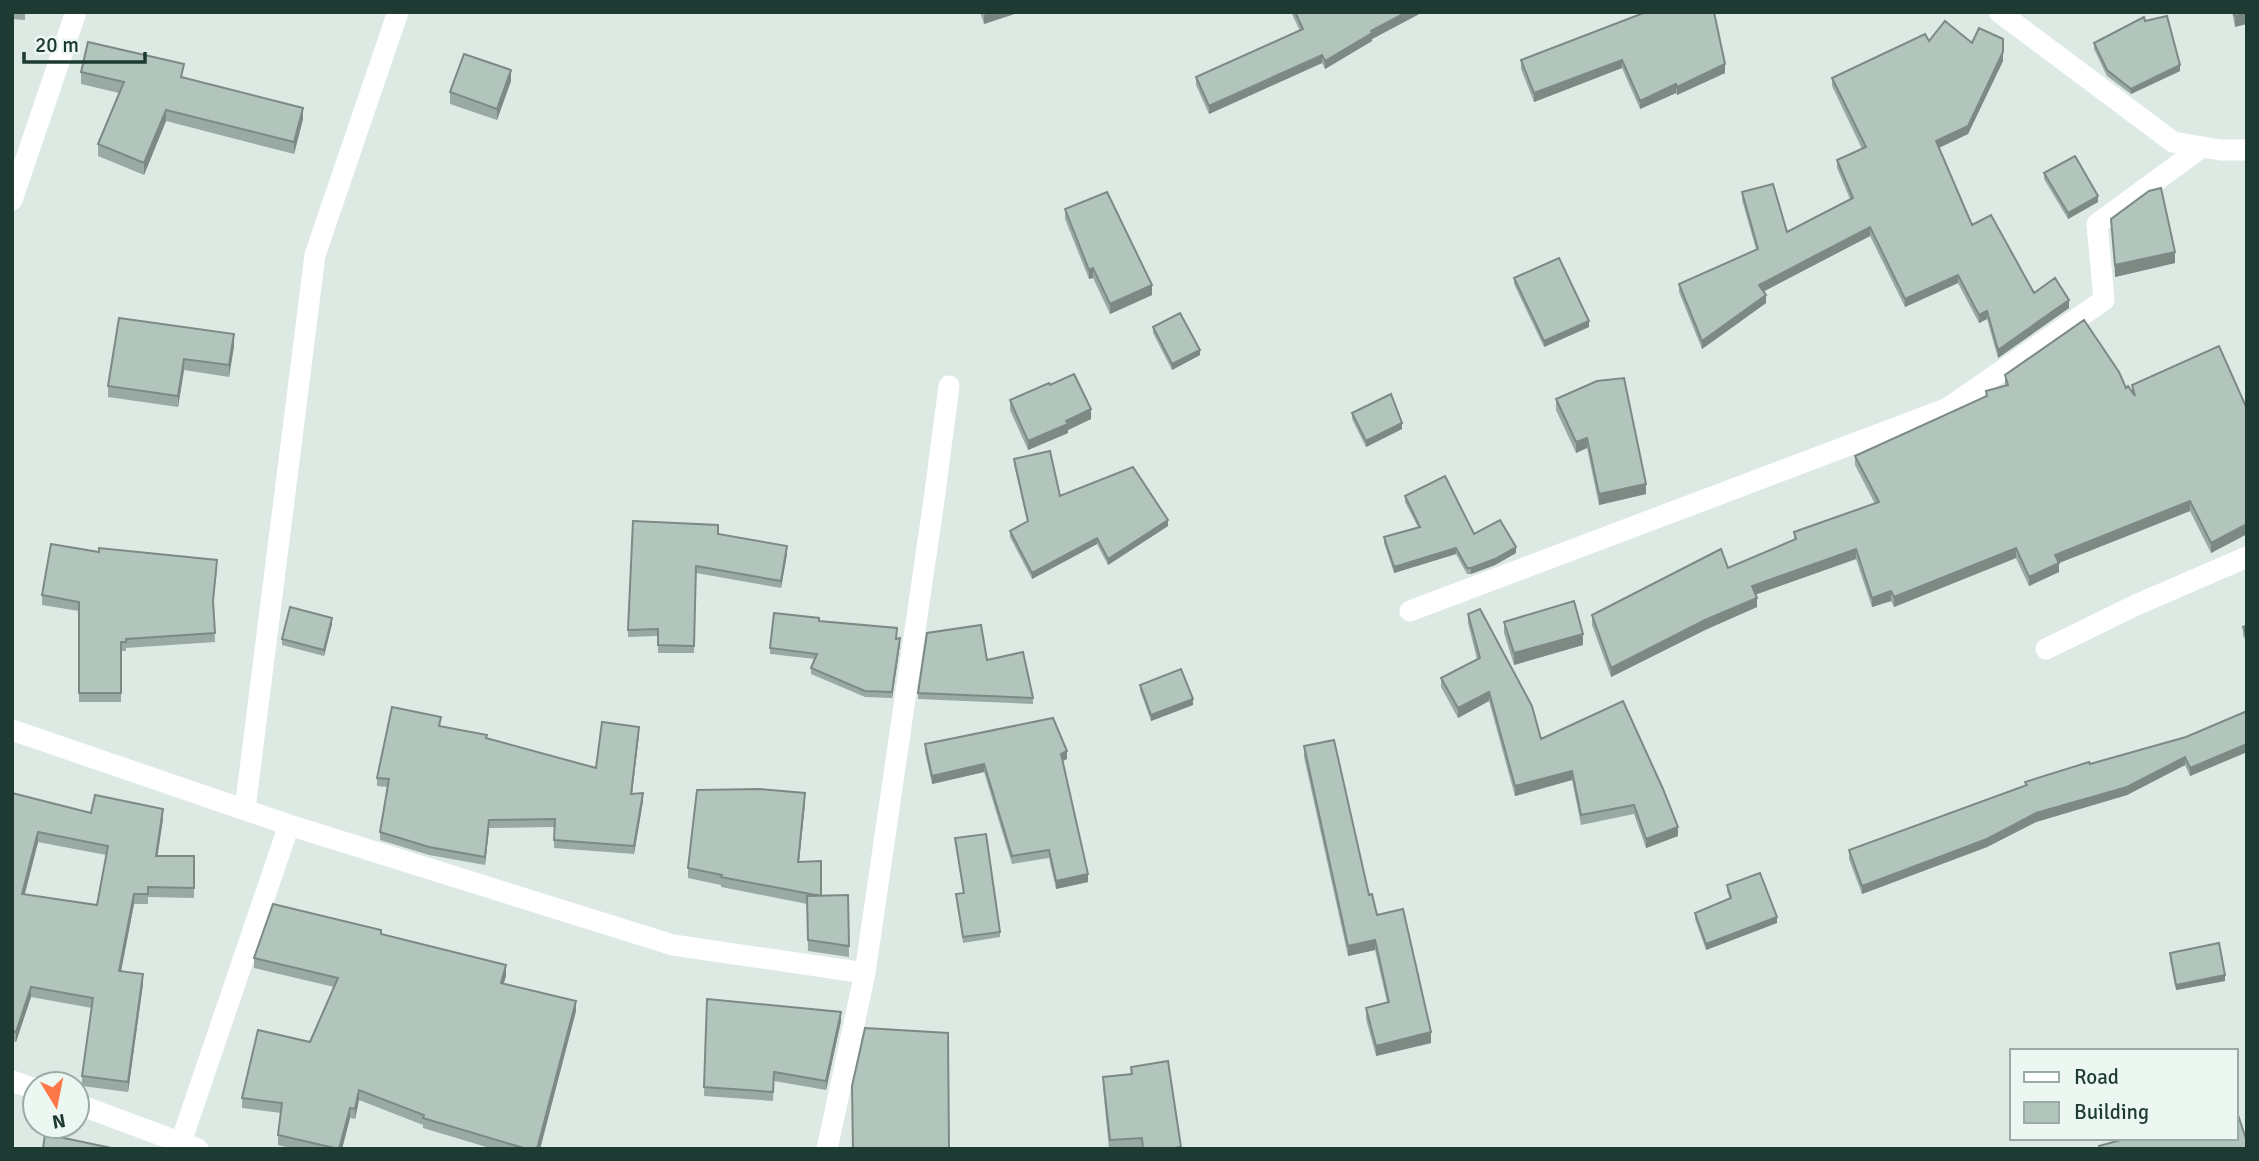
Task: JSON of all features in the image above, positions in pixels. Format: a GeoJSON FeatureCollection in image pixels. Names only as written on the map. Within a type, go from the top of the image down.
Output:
{"type":"FeatureCollection","features":[{"type":"Feature","properties":{"kind":"street"},"geometry":{"type":"LineString","coordinates":[[12,200],[76,12]]}},
{"type":"Feature","properties":{"kind":"street"},"geometry":{"type":"LineString","coordinates":[[245,810],[315,255],[398,12]]}},
{"type":"Feature","properties":{"kind":"street"},"geometry":{"type":"LineString","coordinates":[[1999,12],[2173,142],[2220,150],[2247,150]]}},
{"type":"Feature","properties":{"kind":"street"},"geometry":{"type":"LineString","coordinates":[[1410,611],[1948,408],[2104,300],[2097,225],[2202,147]]}},
{"type":"Feature","properties":{"kind":"street"},"geometry":{"type":"LineString","coordinates":[[827,1149],[865,973],[948,386]]}},
{"type":"Feature","properties":{"kind":"street"},"geometry":{"type":"LineString","coordinates":[[2046,649],[2136,605],[2247,557]]}},
{"type":"Feature","properties":{"kind":"street"},"geometry":{"type":"LineString","coordinates":[[12,730],[289,825],[673,945],[865,973]]}},
{"type":"Feature","properties":{"kind":"street"},"geometry":{"type":"LineString","coordinates":[[91,1109],[190,1146],[289,825]]}},
{"type":"Feature","properties":{"kind":"building"},"geometry":{"type":"Polygon","coordinates":[[[1295,12],[1407,12],[1371,31],[1372,33],[1325,61],[1322,55],[1209,106],[1196,77],[1303,29],[1295,12]]]}},
{"type":"Feature","properties":{"kind":"building"},"geometry":{"type":"Polygon","coordinates":[[[1646,12],[1714,12],[1725,64],[1640,101],[1622,60],[1534,93],[1521,60],[1646,12]]]}},
{"type":"Feature","properties":{"kind":"building"},"geometry":{"type":"Polygon","coordinates":[[[2234,12],[2247,12],[2247,13],[2235,16],[2234,12]]]}},
{"type":"Feature","properties":{"kind":"building"},"geometry":{"type":"Polygon","coordinates":[[[2167,16],[2180,65],[2131,89],[2107,70],[2094,43],[2144,17],[2145,21],[2167,16]]]}},
{"type":"Feature","properties":{"kind":"building"},"geometry":{"type":"Polygon","coordinates":[[[1945,21],[1972,43],[1979,28],[2003,39],[2003,52],[1968,126],[1936,141],[1972,225],[1991,215],[2034,293],[2055,278],[2069,300],[1998,350],[1987,311],[1979,315],[1958,275],[1905,299],[1870,227],[1759,285],[1766,295],[1702,341],[1679,284],[1758,249],[1742,192],[1773,184],[1787,232],[1853,198],[1837,160],[1866,147],[1832,78],[1925,34],[1929,41],[1945,21]]]}},
{"type":"Feature","properties":{"kind":"building"},"geometry":{"type":"Polygon","coordinates":[[[88,42],[184,64],[181,77],[303,108],[294,142],[166,110],[144,163],[98,144],[124,82],[81,72],[88,42]]]}},
{"type":"Feature","properties":{"kind":"building"},"geometry":{"type":"Polygon","coordinates":[[[464,54],[511,70],[497,109],[450,92],[464,54]]]}},
{"type":"Feature","properties":{"kind":"building"},"geometry":{"type":"Polygon","coordinates":[[[2075,156],[2098,196],[2068,213],[2044,173],[2075,156]]]}},
{"type":"Feature","properties":{"kind":"building"},"geometry":{"type":"Polygon","coordinates":[[[2161,188],[2175,252],[2115,265],[2111,219],[2149,191],[2161,188]]]}},
{"type":"Feature","properties":{"kind":"building"},"geometry":{"type":"Polygon","coordinates":[[[1107,192],[1152,285],[1110,304],[1093,268],[1089,270],[1065,209],[1107,192]]]}},
{"type":"Feature","properties":{"kind":"building"},"geometry":{"type":"Polygon","coordinates":[[[1559,258],[1589,321],[1544,341],[1514,278],[1559,258]]]}},
{"type":"Feature","properties":{"kind":"building"},"geometry":{"type":"Polygon","coordinates":[[[1180,313],[1200,350],[1172,364],[1153,327],[1180,313]]]}},
{"type":"Feature","properties":{"kind":"building"},"geometry":{"type":"Polygon","coordinates":[[[119,318],[234,334],[229,365],[184,359],[178,396],[108,386],[119,318]]]}},
{"type":"Feature","properties":{"kind":"building"},"geometry":{"type":"Polygon","coordinates":[[[2084,320],[2119,372],[2126,388],[2128,386],[2135,396],[2132,385],[2219,346],[2247,409],[2247,524],[2211,543],[2190,501],[2055,555],[2059,563],[2029,577],[2016,548],[1894,597],[1891,591],[1872,598],[1856,549],[1752,586],[1757,598],[1705,620],[1611,668],[1592,615],[1721,549],[1728,568],[1796,539],[1794,532],[1879,502],[1855,456],[1987,396],[1986,391],[2008,385],[2005,375],[2084,320]]]}},
{"type":"Feature","properties":{"kind":"building"},"geometry":{"type":"Polygon","coordinates":[[[1074,374],[1091,409],[1066,421],[1068,424],[1028,441],[1010,400],[1074,374]]]}},
{"type":"Feature","properties":{"kind":"building"},"geometry":{"type":"Polygon","coordinates":[[[1624,378],[1646,484],[1599,494],[1587,438],[1576,442],[1556,399],[1597,381],[1624,378]]]}},
{"type":"Feature","properties":{"kind":"building"},"geometry":{"type":"Polygon","coordinates":[[[1391,394],[1402,423],[1366,441],[1352,413],[1391,394]]]}},
{"type":"Feature","properties":{"kind":"building"},"geometry":{"type":"Polygon","coordinates":[[[1050,451],[1060,496],[1133,467],[1168,520],[1108,559],[1097,538],[1032,573],[1010,531],[1028,521],[1014,459],[1050,451]]]}},
{"type":"Feature","properties":{"kind":"building"},"geometry":{"type":"Polygon","coordinates":[[[1445,476],[1474,534],[1500,520],[1516,547],[1471,568],[1467,568],[1456,548],[1394,567],[1384,537],[1420,527],[1405,496],[1445,476]]]}},
{"type":"Feature","properties":{"kind":"building"},"geometry":{"type":"Polygon","coordinates":[[[633,521],[718,525],[718,534],[787,546],[781,581],[696,566],[694,646],[658,645],[658,629],[628,630],[633,521]]]}},
{"type":"Feature","properties":{"kind":"building"},"geometry":{"type":"Polygon","coordinates":[[[51,544],[99,552],[99,548],[217,560],[213,601],[215,633],[126,639],[126,642],[121,642],[121,693],[79,693],[79,602],[42,595],[51,544]]]}},
{"type":"Feature","properties":{"kind":"building"},"geometry":{"type":"Polygon","coordinates":[[[1574,601],[1583,634],[1514,653],[1504,622],[1574,601]]]}},
{"type":"Feature","properties":{"kind":"building"},"geometry":{"type":"Polygon","coordinates":[[[290,607],[332,618],[324,650],[282,639],[290,607]]]}},
{"type":"Feature","properties":{"kind":"building"},"geometry":{"type":"Polygon","coordinates":[[[1480,609],[1532,706],[1541,739],[1623,701],[1678,827],[1646,839],[1634,805],[1581,815],[1572,771],[1515,786],[1489,692],[1458,708],[1441,678],[1480,658],[1468,614],[1480,609]]]}},
{"type":"Feature","properties":{"kind":"building"},"geometry":{"type":"Polygon","coordinates":[[[774,613],[819,618],[819,621],[897,628],[896,639],[900,638],[892,692],[865,691],[811,668],[817,654],[770,648],[774,613]]]}},
{"type":"Feature","properties":{"kind":"building"},"geometry":{"type":"Polygon","coordinates":[[[981,625],[987,660],[1023,652],[1033,698],[918,693],[927,633],[981,625]]]}},
{"type":"Feature","properties":{"kind":"building"},"geometry":{"type":"Polygon","coordinates":[[[1181,669],[1193,699],[1151,715],[1140,685],[1181,669]]]}},
{"type":"Feature","properties":{"kind":"building"},"geometry":{"type":"Polygon","coordinates":[[[392,707],[441,717],[439,726],[487,735],[486,738],[596,768],[602,722],[639,727],[631,794],[643,793],[634,846],[554,840],[555,819],[489,820],[485,857],[429,847],[380,832],[389,779],[377,778],[392,707]]]}},
{"type":"Feature","properties":{"kind":"building"},"geometry":{"type":"Polygon","coordinates":[[[2247,711],[2247,744],[2190,768],[2185,757],[2127,787],[2036,813],[1987,839],[1862,886],[1849,850],[2027,785],[2025,782],[2186,737],[2247,711]]]}},
{"type":"Feature","properties":{"kind":"building"},"geometry":{"type":"Polygon","coordinates":[[[1053,718],[1067,751],[1061,754],[1088,874],[1056,881],[1049,850],[1012,856],[984,764],[932,776],[925,744],[1053,718]]]}},
{"type":"Feature","properties":{"kind":"building"},"geometry":{"type":"Polygon","coordinates":[[[1334,740],[1369,895],[1372,894],[1377,915],[1403,909],[1431,1032],[1376,1046],[1366,1008],[1389,1002],[1375,940],[1348,946],[1304,746],[1334,740]]]}},
{"type":"Feature","properties":{"kind":"building"},"geometry":{"type":"Polygon","coordinates":[[[760,789],[805,793],[798,862],[821,861],[821,896],[688,868],[697,790],[760,789]]]}},
{"type":"Feature","properties":{"kind":"building"},"geometry":{"type":"Polygon","coordinates":[[[12,793],[91,813],[95,795],[163,809],[156,856],[194,856],[194,888],[148,887],[148,894],[134,894],[119,971],[143,974],[128,1082],[91,1077],[91,1070],[83,1070],[93,998],[31,987],[16,1032],[12,1031],[12,793]],[[38,832],[22,894],[97,905],[108,846],[38,832]]]}},
{"type":"Feature","properties":{"kind":"building"},"geometry":{"type":"Polygon","coordinates":[[[986,834],[1000,932],[963,937],[956,894],[964,893],[955,838],[986,834]]]}},
{"type":"Feature","properties":{"kind":"building"},"geometry":{"type":"Polygon","coordinates":[[[1760,873],[1777,917],[1706,944],[1695,913],[1731,898],[1727,885],[1760,873]]]}},
{"type":"Feature","properties":{"kind":"building"},"geometry":{"type":"Polygon","coordinates":[[[848,895],[849,946],[808,940],[807,896],[848,895]]]}},
{"type":"Feature","properties":{"kind":"building"},"geometry":{"type":"Polygon","coordinates":[[[273,904],[381,930],[381,934],[506,965],[501,983],[576,1001],[537,1149],[527,1149],[423,1118],[424,1115],[359,1090],[355,1109],[350,1108],[339,1149],[278,1135],[282,1103],[242,1098],[258,1030],[310,1042],[338,978],[254,958],[273,904]]]}},
{"type":"Feature","properties":{"kind":"building"},"geometry":{"type":"Polygon","coordinates":[[[2219,943],[2225,975],[2176,985],[2170,953],[2219,943]]]}},
{"type":"Feature","properties":{"kind":"building"},"geometry":{"type":"Polygon","coordinates":[[[707,999],[841,1012],[826,1081],[774,1072],[773,1092],[704,1087],[707,999]]]}},
{"type":"Feature","properties":{"kind":"building"},"geometry":{"type":"Polygon","coordinates":[[[865,1028],[948,1033],[949,1148],[964,1149],[853,1149],[852,1086],[865,1028]]]}},
{"type":"Feature","properties":{"kind":"building"},"geometry":{"type":"Polygon","coordinates":[[[1168,1061],[1181,1147],[1143,1149],[1142,1138],[1110,1140],[1103,1077],[1132,1074],[1131,1067],[1168,1061]]]}},
{"type":"Feature","properties":{"kind":"building"},"geometry":{"type":"Polygon","coordinates":[[[2238,1115],[2247,1142],[2247,1149],[2100,1149],[2099,1146],[2121,1140],[2238,1140],[2238,1115]]]}},
{"type":"Feature","properties":{"kind":"building"},"geometry":{"type":"Polygon","coordinates":[[[44,1140],[73,1140],[116,1149],[43,1149],[44,1140]]]}}]}
